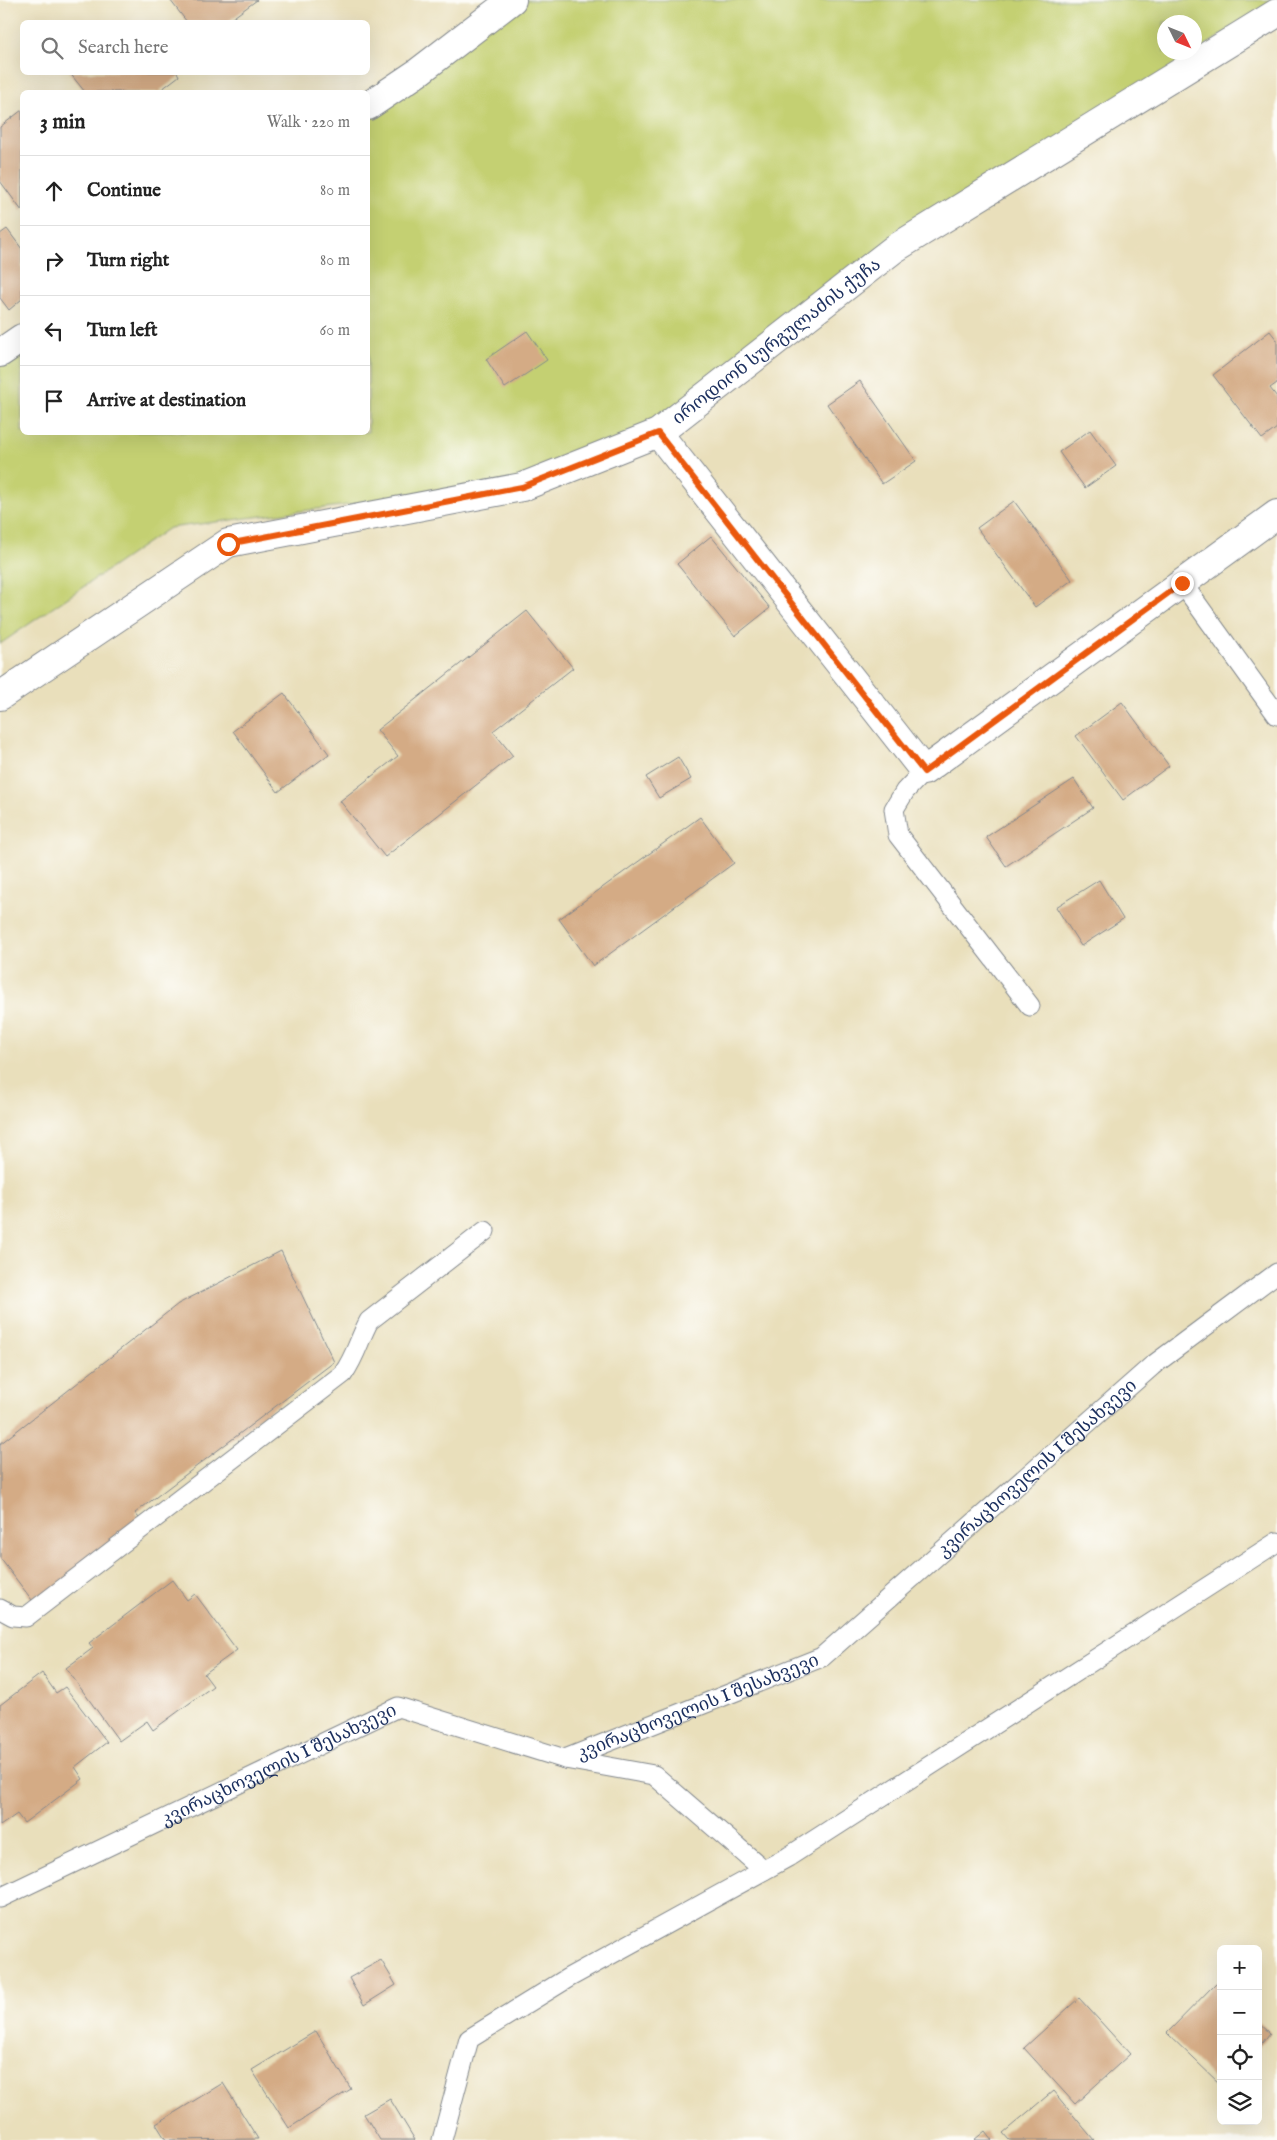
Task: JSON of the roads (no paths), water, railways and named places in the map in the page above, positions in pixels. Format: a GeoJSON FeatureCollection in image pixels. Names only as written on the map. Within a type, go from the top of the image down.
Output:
{"type":"FeatureCollection","features":[{"type":"Feature","properties":{"kind":"street"},"geometry":{"type":"LineString","coordinates":[[370,105],[417,73],[512,0]]}},
{"type":"Feature","properties":{"kind":"street","name":"იროდიონ სურგულაძის ქუჩა"},"geometry":{"type":"LineString","coordinates":[[0,696],[228,544],[522,487],[658,433],[894,249],[1277,14]]}},
{"type":"Feature","properties":{"kind":"street"},"geometry":{"type":"LineString","coordinates":[[0,353],[20,339]]}},
{"type":"Feature","properties":{"kind":"street"},"geometry":{"type":"LineString","coordinates":[[658,433],[924,772],[1277,514]]}},
{"type":"Feature","properties":{"kind":"lane"},"geometry":{"type":"LineString","coordinates":[[1182,583],[1277,715]]}},
{"type":"Feature","properties":{"kind":"lane"},"geometry":{"type":"LineString","coordinates":[[924,772],[905,791],[894,809],[898,835],[1030,1006]]}},
{"type":"Feature","properties":{"kind":"lane"},"geometry":{"type":"LineString","coordinates":[[0,1609],[13,1616],[26,1617],[343,1374],[354,1359],[360,1337],[369,1321],[485,1231]]}},
{"type":"Feature","properties":{"kind":"lane","name":"კვირაცხოველის I შესახვევი"},"geometry":{"type":"LineString","coordinates":[[0,1898],[398,1707],[566,1759],[822,1657],[1152,1366],[1277,1273]]}},
{"type":"Feature","properties":{"kind":"lane"},"geometry":{"type":"LineString","coordinates":[[442,2140],[469,2039],[568,1978],[788,1857],[1277,1542]]}},
{"type":"Feature","properties":{"kind":"lane"},"geometry":{"type":"LineString","coordinates":[[566,1759],[654,1775],[764,1870]]}}]}
